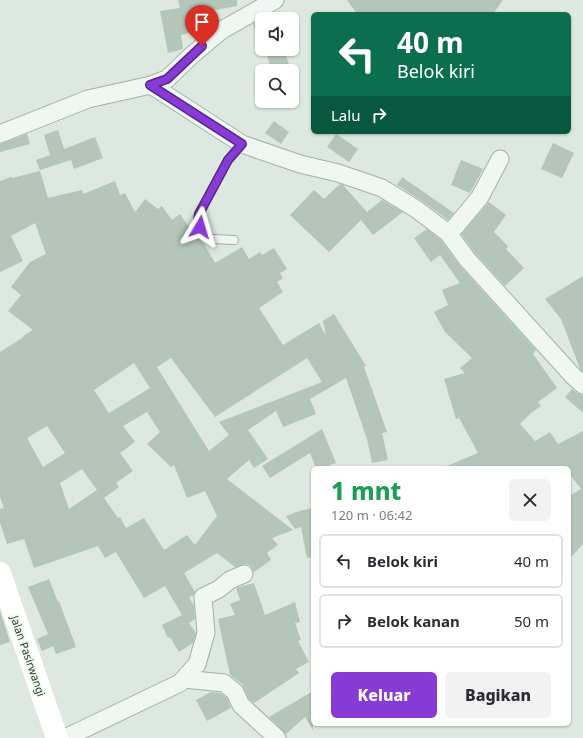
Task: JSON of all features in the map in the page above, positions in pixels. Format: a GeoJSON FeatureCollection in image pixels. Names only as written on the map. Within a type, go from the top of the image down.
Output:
{"type":"FeatureCollection","features":[{"type":"Feature","properties":{"kind":"street"},"geometry":{"type":"LineString","coordinates":[[0,134],[88,99],[150,85],[167,79],[192,55],[222,30],[275,0]]}},
{"type":"Feature","properties":{"kind":"street"},"geometry":{"type":"LineString","coordinates":[[150,85],[242,144],[300,164],[338,173],[382,188],[416,209],[448,233],[467,258],[573,376],[583,385]]}},
{"type":"Feature","properties":{"kind":"street"},"geometry":{"type":"LineString","coordinates":[[448,233],[456,226],[480,197],[500,158]]}},
{"type":"Feature","properties":{"kind":"street","name":"Jalan Pasirwangi"},"geometry":{"type":"LineString","coordinates":[[0,573],[56,738]]}},
{"type":"Feature","properties":{"kind":"street"},"geometry":{"type":"LineString","coordinates":[[64,738],[180,683],[196,664],[206,633],[203,597],[219,590],[230,580],[244,574]]}},
{"type":"Feature","properties":{"kind":"street"},"geometry":{"type":"LineString","coordinates":[[184,679],[224,683],[235,692],[241,705],[277,738]]}},
{"type":"Feature","properties":{"kind":"lane"},"geometry":{"type":"LineString","coordinates":[[234,240],[208,238],[203,233],[198,220],[199,214],[218,176],[228,160],[242,144]]}},
{"type":"Feature","properties":{"kind":"building"},"geometry":{"type":"Polygon","coordinates":[[[178,0],[237,0],[237,6],[210,11],[213,24],[208,28],[181,35],[183,49],[168,53],[160,11],[180,8],[178,0]]]}},
{"type":"Feature","properties":{"kind":"building"},"geometry":{"type":"Polygon","coordinates":[[[347,0],[503,0],[494,12],[356,12],[347,0]]]}},
{"type":"Feature","properties":{"kind":"building"},"geometry":{"type":"Polygon","coordinates":[[[267,56],[286,56],[289,64],[270,64],[267,56]]]}},
{"type":"Feature","properties":{"kind":"building"},"geometry":{"type":"Polygon","coordinates":[[[274,121],[289,132],[281,144],[265,133],[274,121]]]}},
{"type":"Feature","properties":{"kind":"building"},"geometry":{"type":"Polygon","coordinates":[[[58,130],[64,149],[95,137],[103,158],[74,169],[71,160],[40,170],[36,160],[50,155],[44,135],[58,130]]]}},
{"type":"Feature","properties":{"kind":"building"},"geometry":{"type":"Polygon","coordinates":[[[27,134],[30,144],[0,152],[0,144],[27,134]]]}},
{"type":"Feature","properties":{"kind":"building"},"geometry":{"type":"Polygon","coordinates":[[[336,134],[358,149],[349,162],[327,147],[336,134]]]}},
{"type":"Feature","properties":{"kind":"building"},"geometry":{"type":"Polygon","coordinates":[[[553,143],[574,153],[562,178],[541,169],[553,143]]]}},
{"type":"Feature","properties":{"kind":"building"},"geometry":{"type":"Polygon","coordinates":[[[461,160],[483,169],[470,193],[451,185],[461,160]]]}},
{"type":"Feature","properties":{"kind":"building"},"geometry":{"type":"Polygon","coordinates":[[[40,171],[48,198],[82,190],[83,194],[115,181],[120,195],[125,193],[135,212],[145,199],[158,209],[162,206],[172,220],[180,214],[197,239],[199,238],[203,242],[215,263],[242,247],[249,259],[260,252],[262,255],[274,248],[287,269],[280,273],[283,278],[277,282],[283,292],[259,308],[283,345],[319,323],[326,336],[323,321],[334,314],[366,366],[364,367],[387,432],[382,433],[388,460],[372,463],[367,439],[346,378],[310,399],[316,414],[283,427],[276,411],[248,430],[268,459],[254,468],[249,460],[227,479],[293,530],[272,538],[278,545],[267,553],[271,560],[254,572],[250,566],[246,564],[235,567],[217,553],[184,573],[195,592],[194,595],[189,597],[194,606],[195,619],[189,623],[196,633],[193,643],[179,652],[170,637],[168,638],[162,625],[182,615],[165,586],[144,598],[116,552],[105,558],[98,546],[34,568],[24,539],[7,544],[0,523],[0,509],[4,508],[0,497],[0,352],[33,330],[8,311],[21,295],[11,287],[30,262],[46,254],[35,223],[11,236],[23,261],[0,272],[0,181],[11,177],[40,171]],[[171,358],[157,367],[209,451],[229,435],[219,422],[322,382],[307,358],[215,417],[171,358]],[[134,363],[94,390],[109,413],[150,388],[134,363]],[[147,412],[123,426],[135,442],[120,453],[133,471],[116,483],[119,487],[104,498],[118,518],[120,517],[126,528],[144,518],[164,550],[187,535],[195,545],[217,516],[205,491],[187,498],[174,465],[171,467],[147,444],[160,432],[147,412]],[[47,426],[27,438],[43,467],[65,453],[47,426]],[[82,469],[60,483],[69,509],[97,490],[82,469]]]}},
{"type":"Feature","properties":{"kind":"building"},"geometry":{"type":"Polygon","coordinates":[[[402,177],[454,213],[448,220],[397,185],[402,177]]]}},
{"type":"Feature","properties":{"kind":"building"},"geometry":{"type":"Polygon","coordinates":[[[340,184],[343,185],[367,212],[382,200],[403,212],[373,235],[361,220],[329,252],[290,215],[314,190],[324,199],[340,184]]]}},
{"type":"Feature","properties":{"kind":"building"},"geometry":{"type":"Polygon","coordinates":[[[489,202],[506,215],[494,232],[508,246],[506,249],[524,268],[505,286],[475,253],[461,234],[489,202]]]}},
{"type":"Feature","properties":{"kind":"building"},"geometry":{"type":"Polygon","coordinates":[[[427,229],[441,240],[460,266],[536,350],[533,354],[557,388],[538,402],[541,406],[520,424],[535,441],[550,432],[558,444],[583,431],[583,544],[571,557],[571,495],[581,489],[571,476],[571,466],[447,466],[478,453],[459,418],[456,419],[444,379],[465,373],[460,368],[472,358],[445,332],[434,312],[448,305],[442,290],[460,283],[440,255],[431,262],[414,238],[427,229]]]}},
{"type":"Feature","properties":{"kind":"building"},"geometry":{"type":"Polygon","coordinates":[[[583,276],[583,372],[580,369],[561,319],[545,299],[583,276]]]}},
{"type":"Feature","properties":{"kind":"building"},"geometry":{"type":"Polygon","coordinates":[[[572,389],[583,395],[583,413],[565,397],[572,389]]]}},
{"type":"Feature","properties":{"kind":"building"},"geometry":{"type":"Polygon","coordinates":[[[322,429],[336,463],[328,466],[315,466],[310,453],[270,478],[262,466],[322,429]]]}},
{"type":"Feature","properties":{"kind":"building"},"geometry":{"type":"Polygon","coordinates":[[[311,508],[311,557],[307,558],[301,527],[295,529],[286,516],[311,508]]]}},
{"type":"Feature","properties":{"kind":"building"},"geometry":{"type":"Polygon","coordinates":[[[49,579],[76,647],[56,654],[53,646],[42,651],[37,639],[48,634],[28,587],[49,579]]]}},
{"type":"Feature","properties":{"kind":"building"},"geometry":{"type":"Polygon","coordinates":[[[254,583],[265,615],[295,602],[300,622],[295,623],[301,640],[298,641],[309,662],[296,669],[299,673],[254,703],[249,699],[242,684],[230,675],[218,619],[235,615],[230,604],[240,600],[236,588],[254,583]]]}},
{"type":"Feature","properties":{"kind":"building"},"geometry":{"type":"Polygon","coordinates":[[[0,611],[10,642],[0,645],[0,611]]]}},
{"type":"Feature","properties":{"kind":"building"},"geometry":{"type":"Polygon","coordinates":[[[211,692],[220,693],[227,698],[231,708],[207,721],[196,700],[211,692]]]}},
{"type":"Feature","properties":{"kind":"building"},"geometry":{"type":"Polygon","coordinates":[[[311,692],[311,726],[313,726],[313,730],[305,717],[286,734],[269,717],[311,692]]]}},
{"type":"Feature","properties":{"kind":"route"},"geometry":{"type":"LineString","coordinates":[[200,227],[198,220],[199,214],[218,176],[228,160],[242,144],[204,118],[150,85],[167,79],[202,46]]}}]}
